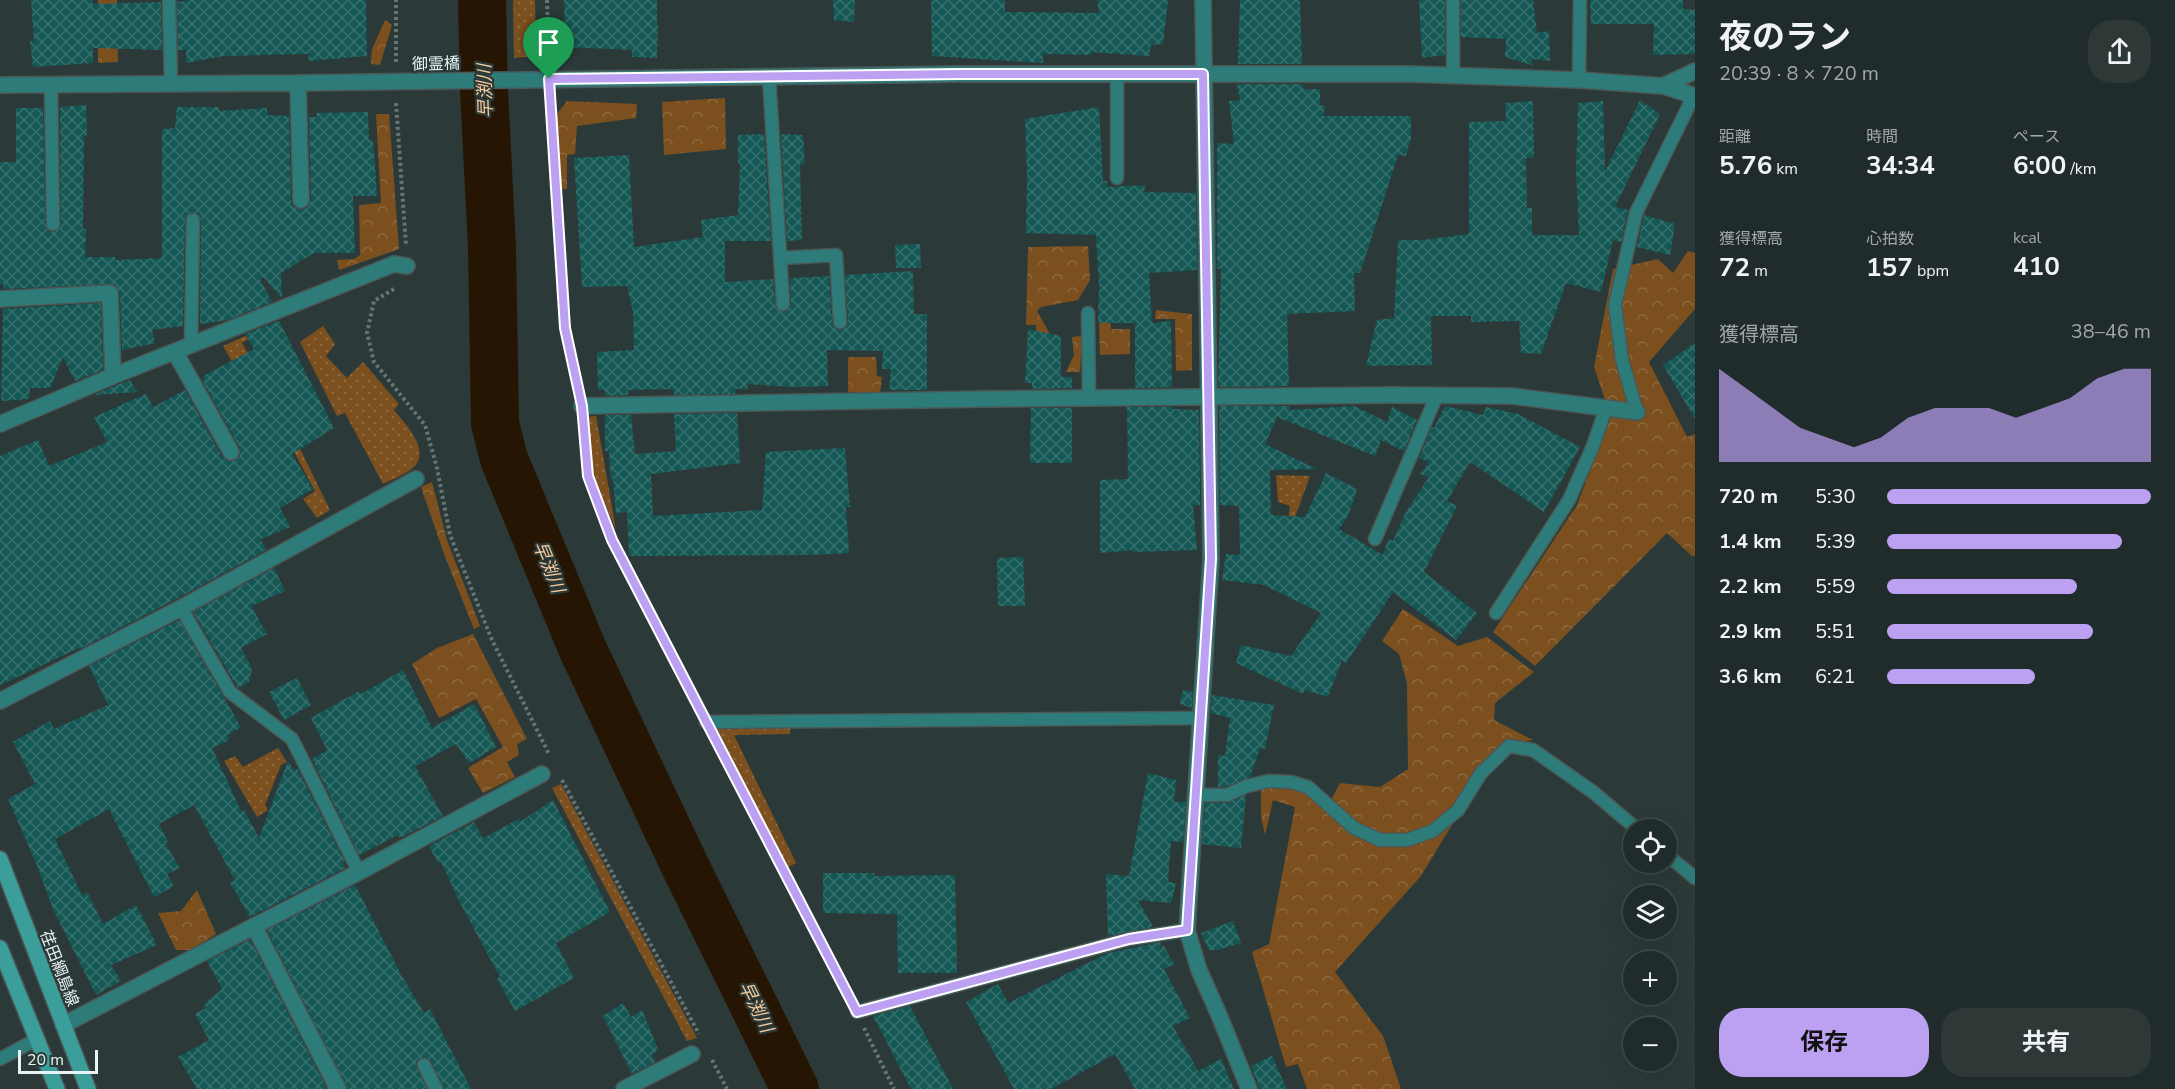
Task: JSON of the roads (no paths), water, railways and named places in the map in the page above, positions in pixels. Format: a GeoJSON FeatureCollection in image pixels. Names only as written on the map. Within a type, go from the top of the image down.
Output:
{"type":"FeatureCollection","features":[{"type":"Feature","properties":{"kind":"main road","name":"荏田綱島線"},"geometry":{"type":"LineString","coordinates":[[0,859],[88,1089]]}},
{"type":"Feature","properties":{"kind":"main road"},"geometry":{"type":"LineString","coordinates":[[0,948],[57,1089]]}},
{"type":"Feature","properties":{"kind":"street"},"geometry":{"type":"LineString","coordinates":[[1203,0],[1211,559],[1187,930],[1199,970],[1220,1015],[1249,1089]]}},
{"type":"Feature","properties":{"kind":"street"},"geometry":{"type":"LineString","coordinates":[[1664,86],[1695,71]]}},
{"type":"Feature","properties":{"kind":"street","name":"御霊橋"},"geometry":{"type":"LineString","coordinates":[[0,85],[1203,74],[1453,76],[1579,80],[1664,86],[1694,96]]}},
{"type":"Feature","properties":{"kind":"street"},"geometry":{"type":"LineString","coordinates":[[298,83],[301,200]]}},
{"type":"Feature","properties":{"kind":"street"},"geometry":{"type":"LineString","coordinates":[[0,424],[113,376],[393,264],[407,266]]}},
{"type":"Feature","properties":{"kind":"street"},"geometry":{"type":"LineString","coordinates":[[0,299],[110,293],[113,376]]}},
{"type":"Feature","properties":{"kind":"street"},"geometry":{"type":"LineString","coordinates":[[175,352],[231,452]]}},
{"type":"Feature","properties":{"kind":"street"},"geometry":{"type":"LineString","coordinates":[[582,406],[1437,395],[1512,396],[1637,412]]}},
{"type":"Feature","properties":{"kind":"street"},"geometry":{"type":"LineString","coordinates":[[0,701],[181,608],[416,479]]}},
{"type":"Feature","properties":{"kind":"street"},"geometry":{"type":"LineString","coordinates":[[63,1025],[359,872],[542,774]]}},
{"type":"Feature","properties":{"kind":"street"},"geometry":{"type":"LineString","coordinates":[[254,926],[338,1089]]}},
{"type":"Feature","properties":{"kind":"street"},"geometry":{"type":"LineString","coordinates":[[624,1089],[692,1054]]}},
{"type":"Feature","properties":{"kind":"lane"},"geometry":{"type":"LineString","coordinates":[[169,0],[171,83]]}},
{"type":"Feature","properties":{"kind":"lane"},"geometry":{"type":"LineString","coordinates":[[1452,0],[1453,76]]}},
{"type":"Feature","properties":{"kind":"lane"},"geometry":{"type":"LineString","coordinates":[[1579,80],[1580,0]]}},
{"type":"Feature","properties":{"kind":"lane"},"geometry":{"type":"LineString","coordinates":[[1116,74],[1117,178]]}},
{"type":"Feature","properties":{"kind":"lane"},"geometry":{"type":"LineString","coordinates":[[769,77],[783,304]]}},
{"type":"Feature","properties":{"kind":"lane"},"geometry":{"type":"LineString","coordinates":[[51,84],[53,224]]}},
{"type":"Feature","properties":{"kind":"lane"},"geometry":{"type":"LineString","coordinates":[[1637,412],[1622,360],[1615,305],[1636,213],[1694,96]]}},
{"type":"Feature","properties":{"kind":"lane"},"geometry":{"type":"LineString","coordinates":[[191,346],[193,220]]}},
{"type":"Feature","properties":{"kind":"lane"},"geometry":{"type":"LineString","coordinates":[[780,258],[836,255],[840,322]]}},
{"type":"Feature","properties":{"kind":"lane"},"geometry":{"type":"LineString","coordinates":[[1088,313],[1089,398]]}},
{"type":"Feature","properties":{"kind":"lane"},"geometry":{"type":"LineString","coordinates":[[1375,539],[1437,395]]}},
{"type":"Feature","properties":{"kind":"lane"},"geometry":{"type":"LineString","coordinates":[[1496,613],[1569,500],[1593,446],[1606,408]]}},
{"type":"Feature","properties":{"kind":"lane"},"geometry":{"type":"LineString","coordinates":[[181,608],[230,692],[292,739],[359,872]]}},
{"type":"Feature","properties":{"kind":"lane"},"geometry":{"type":"LineString","coordinates":[[706,722],[1202,718]]}},
{"type":"Feature","properties":{"kind":"lane"},"geometry":{"type":"LineString","coordinates":[[1195,795],[1227,795],[1247,786],[1269,781],[1291,782],[1308,787],[1354,828],[1380,840],[1407,840],[1433,831],[1458,810],[1481,773],[1509,746],[1533,750],[1593,792],[1625,819]]}},
{"type":"Feature","properties":{"kind":"lane"},"geometry":{"type":"LineString","coordinates":[[1677,862],[1694,875]]}},
{"type":"Feature","properties":{"kind":"lane"},"geometry":{"type":"LineString","coordinates":[[857,1012],[1129,939],[1187,930]]}},
{"type":"Feature","properties":{"kind":"lane"},"geometry":{"type":"LineString","coordinates":[[0,1059],[37,1039]]}},
{"type":"Feature","properties":{"kind":"lane"},"geometry":{"type":"LineString","coordinates":[[424,1065],[436,1089]]}},
{"type":"Feature","properties":{"kind":"waterway","name":"早渕川"},"geometry":{"type":"LineString","coordinates":[[482,0],[492,247],[495,423],[504,459],[583,650],[685,866],[795,1089]]}}]}
